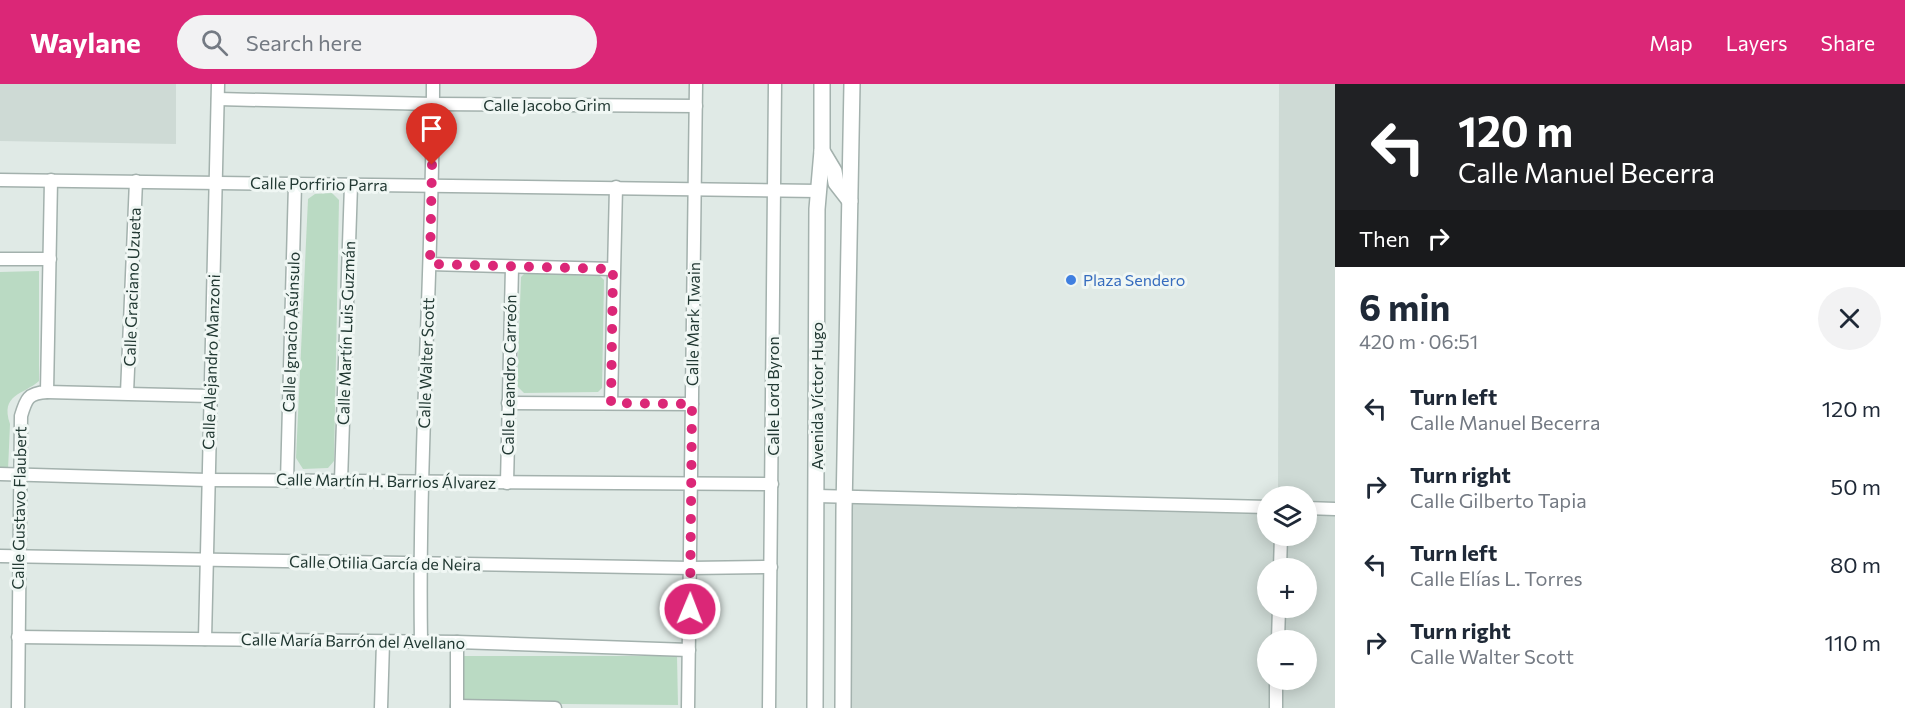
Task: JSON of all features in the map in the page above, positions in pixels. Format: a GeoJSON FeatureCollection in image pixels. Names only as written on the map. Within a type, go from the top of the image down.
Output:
{"type":"FeatureCollection","features":[{"type":"Feature","properties":{"kind":"street","name":"Calle Alejandro Manzoni"},"geometry":{"type":"LineString","coordinates":[[205,639],[218,84]]}},
{"type":"Feature","properties":{"kind":"street","name":"Calle Walter Scott"},"geometry":{"type":"LineString","coordinates":[[421,642],[420,563],[430,264],[433,84]]}},
{"type":"Feature","properties":{"kind":"street","name":"Calle Mark Twain"},"geometry":{"type":"LineString","coordinates":[[688,708],[696,84]]}},
{"type":"Feature","properties":{"kind":"street","name":"Calle Lord Byron"},"geometry":{"type":"LineString","coordinates":[[769,708],[775,84]]}},
{"type":"Feature","properties":{"kind":"street","name":"Avenida Víctor Hugo"},"geometry":{"type":"LineString","coordinates":[[815,708],[818,191],[822,151],[822,84]]}},
{"type":"Feature","properties":{"kind":"street","name":"Avenida Víctor Hugo"},"geometry":{"type":"LineString","coordinates":[[843,708],[852,84]]}},
{"type":"Feature","properties":{"kind":"street","name":"Calle Jacobo Grim"},"geometry":{"type":"LineString","coordinates":[[218,99],[433,104],[696,106]]}},
{"type":"Feature","properties":{"kind":"street"},"geometry":{"type":"LineString","coordinates":[[822,151],[834,171],[836,183],[850,201]]}},
{"type":"Feature","properties":{"kind":"street","name":"Calle Porfirio Parra"},"geometry":{"type":"LineString","coordinates":[[0,180],[818,191]]}},
{"type":"Feature","properties":{"kind":"street"},"geometry":{"type":"LineString","coordinates":[[51,180],[47,392],[210,396]]}},
{"type":"Feature","properties":{"kind":"street","name":"Calle Graciano Uzueta"},"geometry":{"type":"LineString","coordinates":[[127,393],[136,181]]}},
{"type":"Feature","properties":{"kind":"street","name":"Calle Ignacio Asúnsulo"},"geometry":{"type":"LineString","coordinates":[[287,480],[295,184]]}},
{"type":"Feature","properties":{"kind":"street","name":"Calle Martín Luis Guzmán"},"geometry":{"type":"LineString","coordinates":[[341,481],[351,185]]}},
{"type":"Feature","properties":{"kind":"street"},"geometry":{"type":"LineString","coordinates":[[611,403],[616,187]]}},
{"type":"Feature","properties":{"kind":"street"},"geometry":{"type":"LineString","coordinates":[[0,259],[50,259]]}},
{"type":"Feature","properties":{"kind":"street"},"geometry":{"type":"LineString","coordinates":[[430,264],[613,269]]}},
{"type":"Feature","properties":{"kind":"street","name":"Calle Leandro Carreón"},"geometry":{"type":"LineString","coordinates":[[507,483],[512,267]]}},
{"type":"Feature","properties":{"kind":"street","name":"Calle Gustavo Flaubert"},"geometry":{"type":"LineString","coordinates":[[18,708],[21,416],[25,401],[35,393],[47,392]]}},
{"type":"Feature","properties":{"kind":"street"},"geometry":{"type":"LineString","coordinates":[[508,403],[692,404]]}},
{"type":"Feature","properties":{"kind":"street","name":"Calle Martín H. Barrios Álvarez"},"geometry":{"type":"LineString","coordinates":[[0,474],[207,480],[772,484]]}},
{"type":"Feature","properties":{"kind":"street"},"geometry":{"type":"LineString","coordinates":[[817,496],[1257,507]]}},
{"type":"Feature","properties":{"kind":"street"},"geometry":{"type":"LineString","coordinates":[[1317,508],[1335,509]]}},
{"type":"Feature","properties":{"kind":"street","name":"Calle Otilia García de Neira"},"geometry":{"type":"LineString","coordinates":[[0,556],[690,568],[771,567]]}},
{"type":"Feature","properties":{"kind":"street","name":"Calle María Barrón del Avellano"},"geometry":{"type":"LineString","coordinates":[[18,637],[457,642],[689,650]]}},
{"type":"Feature","properties":{"kind":"street"},"geometry":{"type":"LineString","coordinates":[[381,708],[383,642]]}},
{"type":"Feature","properties":{"kind":"street"},"geometry":{"type":"LineString","coordinates":[[457,642],[457,707],[555,708]]}},
{"type":"Feature","properties":{"kind":"street"},"geometry":{"type":"LineString","coordinates":[[1276,690],[1276,708]]}},
{"type":"Feature","properties":{"kind":"shaded area"},"geometry":{"type":"Polygon","coordinates":[[[0,84],[176,84],[176,144],[0,141],[0,84]]]}},
{"type":"Feature","properties":{"kind":"shaded area"},"geometry":{"type":"Polygon","coordinates":[[[1279,84],[1335,84],[1335,708],[842,708],[842,502],[1257,509],[1257,546],[1317,546],[1317,486],[1278,486],[1279,84]]]}},
{"type":"Feature","properties":{"kind":"green space"},"geometry":{"type":"Polygon","coordinates":[[[332,193],[339,200],[334,461],[328,468],[303,469],[296,458],[308,199],[315,194],[332,193]]]}},
{"type":"Feature","properties":{"kind":"green space"},"geometry":{"type":"Polygon","coordinates":[[[39,271],[39,381],[15,396],[8,407],[10,424],[8,470],[0,470],[0,272],[39,271]]]}},
{"type":"Feature","properties":{"kind":"green space"},"geometry":{"type":"Polygon","coordinates":[[[525,273],[600,276],[604,280],[602,388],[598,392],[524,393],[517,386],[521,277],[525,273]]]}},
{"type":"Feature","properties":{"kind":"green space"},"geometry":{"type":"Polygon","coordinates":[[[463,656],[677,656],[678,705],[462,703],[463,656]]]}},
{"type":"Feature","properties":{"kind":"place","name":"Plaza Sendero"},"geometry":{"type":"Point","coordinates":[1071,280]}},
{"type":"Feature","properties":{"kind":"route"},"geometry":{"type":"LineString","coordinates":[[432,165],[430,264],[613,269],[611,403],[692,404],[690,609]]}}]}
